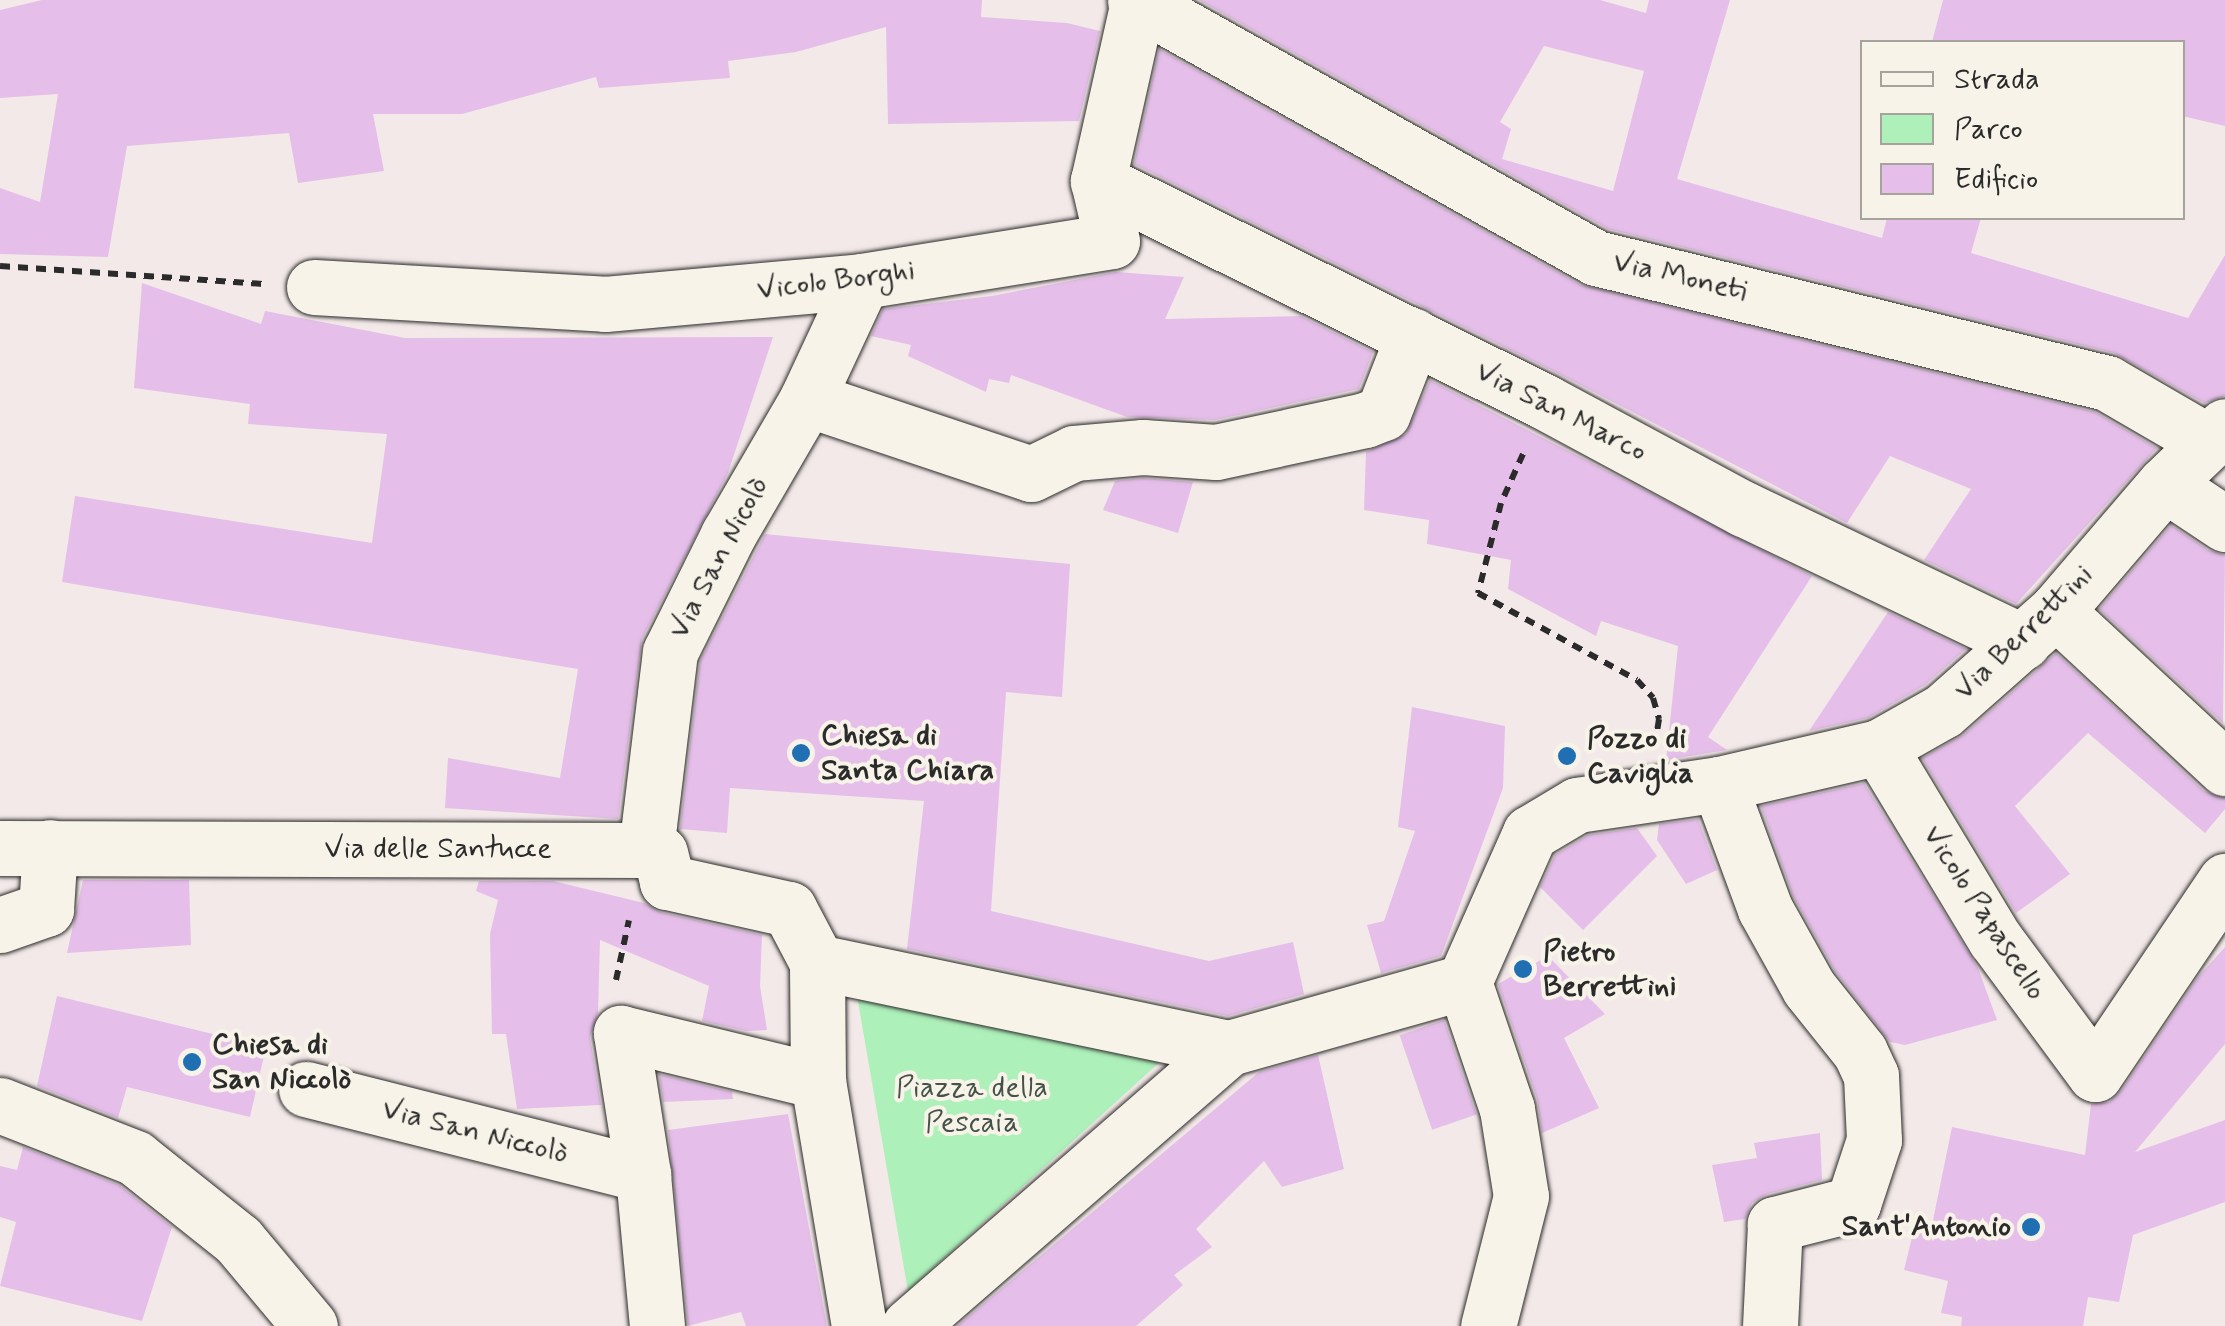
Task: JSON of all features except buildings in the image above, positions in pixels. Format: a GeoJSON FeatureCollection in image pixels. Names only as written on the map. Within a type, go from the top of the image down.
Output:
{"type":"FeatureCollection","features":[{"type":"Feature","properties":{"kind":"street","name":"Vicolo Borghi"},"geometry":{"type":"LineString","coordinates":[[314,287],[605,304],[862,281],[1112,241],[1098,182],[1136,1]]}},
{"type":"Feature","properties":{"kind":"street","name":"Via Moneti"},"geometry":{"type":"LineString","coordinates":[[1136,1],[1596,258],[2106,383],[2215,433]]}},
{"type":"Feature","properties":{"kind":"street","name":"Via San Marco"},"geometry":{"type":"LineString","coordinates":[[1098,182],[1545,402],[1744,509],[2040,627],[2225,768]]}},
{"type":"Feature","properties":{"kind":"street","name":"Via San Nicolò"},"geometry":{"type":"LineString","coordinates":[[646,850],[670,652],[728,534],[806,399],[862,281]]}},
{"type":"Feature","properties":{"kind":"street"},"geometry":{"type":"LineString","coordinates":[[806,399],[1031,474],[1074,453],[1142,447],[1216,452],[1365,420],[1383,413],[1413,336]]}},
{"type":"Feature","properties":{"kind":"street","name":"Via Berrettini"},"geometry":{"type":"LineString","coordinates":[[1464,982],[1530,833],[1578,805],[1719,784],[1879,746],[1943,711],[2040,627],[2215,433]]}},
{"type":"Feature","properties":{"kind":"street"},"geometry":{"type":"LineString","coordinates":[[2165,484],[2225,524]]}},
{"type":"Feature","properties":{"kind":"street","name":"Vicolo Papascello"},"geometry":{"type":"LineString","coordinates":[[1879,746],[1995,939],[2095,1074],[2225,881]]}},
{"type":"Feature","properties":{"kind":"street"},"geometry":{"type":"LineString","coordinates":[[1719,784],[1764,909],[1809,988],[1860,1052],[1871,1076],[1874,1140],[1853,1204],[1775,1224],[1770,1326]]}},
{"type":"Feature","properties":{"kind":"street"},"geometry":{"type":"LineString","coordinates":[[0,925],[46,909],[25,847]]}},
{"type":"Feature","properties":{"kind":"street","name":"Via delle Santucce"},"geometry":{"type":"LineString","coordinates":[[25,847],[646,850]]}},
{"type":"Feature","properties":{"kind":"street"},"geometry":{"type":"LineString","coordinates":[[646,850],[660,852],[667,882],[789,909],[818,962],[818,1081],[859,1326]]}},
{"type":"Feature","properties":{"kind":"street"},"geometry":{"type":"LineString","coordinates":[[818,962],[1229,1048]]}},
{"type":"Feature","properties":{"kind":"street"},"geometry":{"type":"LineString","coordinates":[[909,1326],[1229,1048],[1464,982],[1507,1109],[1521,1196],[1488,1326]]}},
{"type":"Feature","properties":{"kind":"street"},"geometry":{"type":"LineString","coordinates":[[657,1326],[643,1174],[621,1033],[818,1081]]}},
{"type":"Feature","properties":{"kind":"street","name":"Via San Niccolò"},"geometry":{"type":"LineString","coordinates":[[306,1089],[643,1174]]}},
{"type":"Feature","properties":{"kind":"street"},"geometry":{"type":"LineString","coordinates":[[0,1105],[134,1158],[238,1240],[310,1326]]}},
{"type":"Feature","properties":{"kind":"path"},"geometry":{"type":"LineString","coordinates":[[0,266],[314,287]]}},
{"type":"Feature","properties":{"kind":"path"},"geometry":{"type":"LineString","coordinates":[[1545,402],[1501,503],[1478,593],[1637,680],[1653,698],[1660,720],[1646,794]]}},
{"type":"Feature","properties":{"kind":"path"},"geometry":{"type":"LineString","coordinates":[[621,1033],[615,977],[646,850]]}},
{"type":"Feature","properties":{"kind":"green space","name":"Piazza della Pescaia"},"geometry":{"type":"Polygon","coordinates":[[[855,984],[1173,1050],[908,1291],[855,984]]]}},
{"type":"Feature","properties":{"kind":"place","name":"Chiesa di Santa Chiara"},"geometry":{"type":"Point","coordinates":[801,753]}},
{"type":"Feature","properties":{"kind":"place","name":"Pozzo di Caviglia"},"geometry":{"type":"Point","coordinates":[1567,756]}},
{"type":"Feature","properties":{"kind":"place","name":"Pietro Berrettini"},"geometry":{"type":"Point","coordinates":[1523,969]}},
{"type":"Feature","properties":{"kind":"place","name":"Chiesa di San Niccolò"},"geometry":{"type":"Point","coordinates":[192,1062]}},
{"type":"Feature","properties":{"kind":"place","name":"Sant'Antonio"},"geometry":{"type":"Point","coordinates":[2031,1227]}}]}
